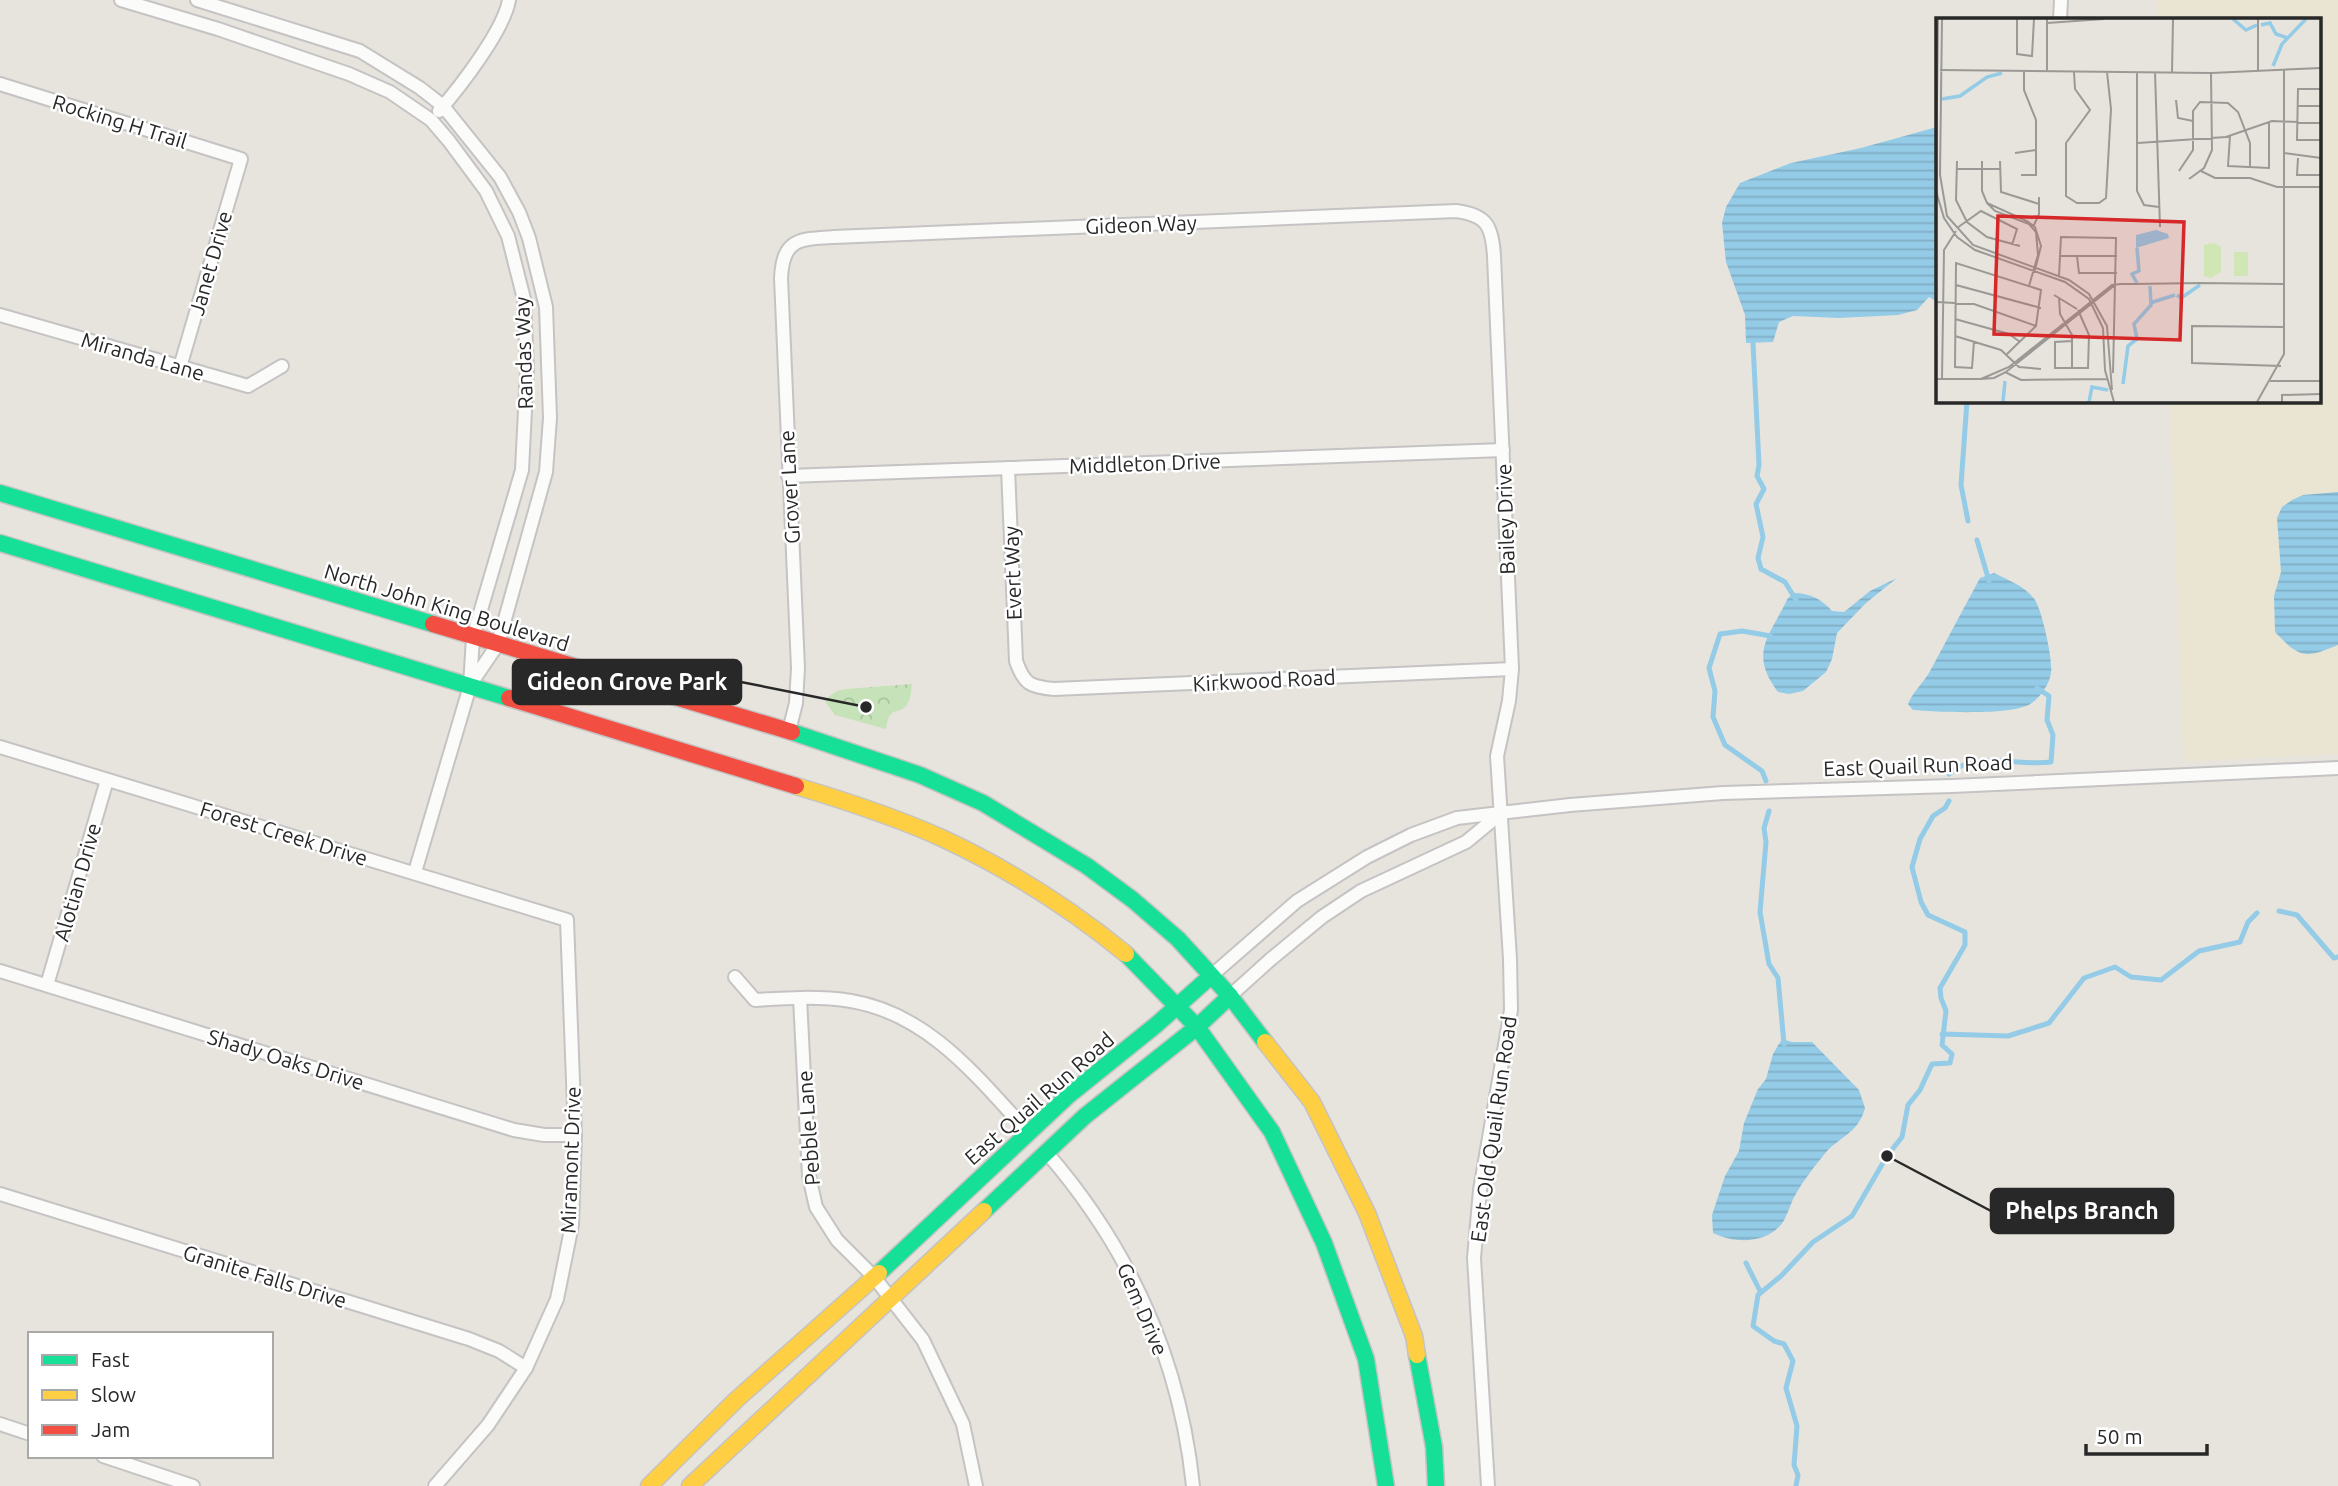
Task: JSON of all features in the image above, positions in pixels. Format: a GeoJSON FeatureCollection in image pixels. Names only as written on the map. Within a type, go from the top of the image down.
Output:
{"type":"FeatureCollection","features":[{"type":"Feature","properties":{"kind":"main road","name":"North John King Boulevard"},"geometry":{"type":"LineString","coordinates":[[0,493],[789,731],[920,775],[983,803],[1087,866],[1178,939],[1230,996],[1312,1102],[1367,1213],[1414,1336],[1434,1447],[1436,1486]]}},
{"type":"Feature","properties":{"kind":"main road"},"geometry":{"type":"LineString","coordinates":[[0,543],[865,807],[944,839],[1085,921],[1133,960],[1179,1005],[1272,1132],[1324,1243],[1366,1359],[1386,1486]]}},
{"type":"Feature","properties":{"kind":"main road","name":"East Quail Run Road"},"geometry":{"type":"LineString","coordinates":[[649,1486],[736,1400],[874,1278],[1028,1132],[1211,976]]}},
{"type":"Feature","properties":{"kind":"main road","name":"East Quail Run Road"},"geometry":{"type":"LineString","coordinates":[[690,1486],[1085,1116],[1197,1027],[1230,996]]}},
{"type":"Feature","properties":{"kind":"street","name":"Randas Way"},"geometry":{"type":"LineString","coordinates":[[121,0],[218,29],[349,74],[390,92],[431,120],[476,177],[508,236],[524,299],[527,370],[522,470],[473,637],[470,686],[415,872]]}},
{"type":"Feature","properties":{"kind":"street","name":"Randas Way"},"geometry":{"type":"LineString","coordinates":[[197,0],[360,51],[420,88],[443,106],[500,177],[519,212],[529,238],[545,307],[550,418],[546,472],[498,644],[470,686]]}},
{"type":"Feature","properties":{"kind":"street"},"geometry":{"type":"LineString","coordinates":[[431,120],[479,58],[507,13],[509,0]]}},
{"type":"Feature","properties":{"kind":"street"},"geometry":{"type":"LineString","coordinates":[[2060,0],[2060,18]]}},
{"type":"Feature","properties":{"kind":"street","name":"Rocking H Trail"},"geometry":{"type":"LineString","coordinates":[[0,84],[241,159]]}},
{"type":"Feature","properties":{"kind":"street","name":"Janet Drive"},"geometry":{"type":"LineString","coordinates":[[180,368],[241,159]]}},
{"type":"Feature","properties":{"kind":"street","name":"Gideon Way"},"geometry":{"type":"LineString","coordinates":[[791,245],[810,239],[834,237],[1456,211],[1473,213],[1488,224]]}},
{"type":"Feature","properties":{"kind":"street","name":"Bailey Drive"},"geometry":{"type":"LineString","coordinates":[[1488,224],[1493,240],[1512,668],[1509,701],[1497,756],[1500,813]]}},
{"type":"Feature","properties":{"kind":"street","name":"Grover Lane"},"geometry":{"type":"LineString","coordinates":[[789,731],[796,703],[797,668],[781,278],[782,257],[791,245]]}},
{"type":"Feature","properties":{"kind":"street","name":"Miranda Lane"},"geometry":{"type":"LineString","coordinates":[[0,315],[248,386],[282,366]]}},
{"type":"Feature","properties":{"kind":"street","name":"Middleton Drive"},"geometry":{"type":"LineString","coordinates":[[788,477],[1503,450]]}},
{"type":"Feature","properties":{"kind":"street","name":"Evert Way"},"geometry":{"type":"LineString","coordinates":[[1008,468],[1016,662],[1021,677]]}},
{"type":"Feature","properties":{"kind":"street","name":"Kirkwood Road"},"geometry":{"type":"LineString","coordinates":[[1021,677],[1034,688],[1054,689],[1512,668]]}},
{"type":"Feature","properties":{"kind":"street","name":"Forest Creek Drive"},"geometry":{"type":"LineString","coordinates":[[0,747],[567,920]]}},
{"type":"Feature","properties":{"kind":"street","name":"East Quail Run Road"},"geometry":{"type":"LineString","coordinates":[[1211,976],[1297,901],[1367,857],[1411,835],[1457,817],[1723,793],[1978,785],[2338,768]]}},
{"type":"Feature","properties":{"kind":"street","name":"Alotian Drive"},"geometry":{"type":"LineString","coordinates":[[47,985],[107,780]]}},
{"type":"Feature","properties":{"kind":"street","name":"East Quail Run Road"},"geometry":{"type":"LineString","coordinates":[[1230,996],[1322,917],[1362,891],[1466,842],[1500,813]]}},
{"type":"Feature","properties":{"kind":"street","name":"East Old Quail Run Road"},"geometry":{"type":"LineString","coordinates":[[1488,1486],[1474,1258],[1480,1190],[1511,1010],[1500,813]]}},
{"type":"Feature","properties":{"kind":"street","name":"Miramont Drive"},"geometry":{"type":"LineString","coordinates":[[435,1486],[488,1425],[526,1368],[557,1299],[572,1226],[575,1135],[567,920]]}},
{"type":"Feature","properties":{"kind":"street","name":"Shady Oaks Drive"},"geometry":{"type":"LineString","coordinates":[[0,971],[514,1130],[544,1135],[575,1135]]}},
{"type":"Feature","properties":{"kind":"street"},"geometry":{"type":"LineString","coordinates":[[735,977],[755,1000],[800,998],[853,1001],[887,1011],[934,1037],[964,1062],[1028,1132]]}},
{"type":"Feature","properties":{"kind":"street","name":"Pebble Lane"},"geometry":{"type":"LineString","coordinates":[[800,998],[809,1176],[816,1207],[837,1240],[874,1278],[923,1340],[943,1378],[962,1424],[976,1486]]}},
{"type":"Feature","properties":{"kind":"street","name":"Gem Drive"},"geometry":{"type":"LineString","coordinates":[[1047,1153],[1103,1225],[1133,1278],[1158,1336],[1177,1396],[1193,1486]]}},
{"type":"Feature","properties":{"kind":"street","name":"Granite Falls Drive"},"geometry":{"type":"LineString","coordinates":[[0,1194],[469,1339],[499,1351],[526,1368]]}},
{"type":"Feature","properties":{"kind":"street"},"geometry":{"type":"LineString","coordinates":[[0,1424],[28,1433]]}},
{"type":"Feature","properties":{"kind":"street"},"geometry":{"type":"LineString","coordinates":[[109,1458],[193,1486]]}},
{"type":"Feature","properties":{"kind":"shaded area"},"geometry":{"type":"Polygon","coordinates":[[[2156,0],[2338,0],[2338,754],[2183,762],[2170,402],[2320,402],[2320,18],[2157,18],[2156,0]]]}},
{"type":"Feature","properties":{"kind":"green space"},"geometry":{"type":"Polygon","coordinates":[[[912,684],[908,703],[901,710],[892,713],[886,729],[835,715],[824,700],[837,691],[846,689],[912,684]]]}},
{"type":"Feature","properties":{"kind":"water"},"geometry":{"type":"Polygon","coordinates":[[[1936,127],[1936,301],[1929,297],[1917,310],[1898,315],[1839,318],[1793,316],[1779,322],[1773,342],[1746,343],[1745,315],[1726,262],[1722,223],[1726,207],[1740,183],[1791,163],[1861,148],[1936,127]]]}},
{"type":"Feature","properties":{"kind":"water"},"geometry":{"type":"Polygon","coordinates":[[[2338,492],[2338,645],[2317,653],[2303,654],[2275,632],[2274,596],[2281,572],[2277,518],[2282,507],[2303,495],[2338,492]]]}},
{"type":"Feature","properties":{"kind":"water"},"geometry":{"type":"Polygon","coordinates":[[[1994,573],[2026,591],[2038,606],[2051,666],[2050,678],[2045,688],[2030,704],[2016,709],[1971,712],[1913,710],[1908,704],[1910,700],[1929,673],[1980,578],[1994,573]]]}},
{"type":"Feature","properties":{"kind":"water"},"geometry":{"type":"Polygon","coordinates":[[[1897,578],[1866,603],[1837,633],[1832,659],[1826,672],[1803,691],[1789,694],[1778,692],[1764,666],[1763,655],[1769,634],[1788,598],[1794,593],[1805,594],[1820,600],[1832,611],[1844,612],[1870,591],[1897,578]]]}},
{"type":"Feature","properties":{"kind":"water"},"geometry":{"type":"Polygon","coordinates":[[[1782,1039],[1812,1042],[1859,1090],[1865,1108],[1852,1130],[1829,1150],[1809,1174],[1777,1229],[1769,1235],[1751,1240],[1722,1237],[1713,1233],[1712,1215],[1725,1176],[1739,1151],[1744,1123],[1782,1039]]]}},
{"type":"Feature","properties":{"kind":"waterway"},"geometry":{"type":"LineString","coordinates":[[1753,343],[1759,465],[1757,476],[1764,489],[1756,504],[1763,537],[1758,558],[1761,569],[1785,582],[1796,600]]}},
{"type":"Feature","properties":{"kind":"waterway"},"geometry":{"type":"LineString","coordinates":[[1967,402],[1961,485],[1968,521]]}},
{"type":"Feature","properties":{"kind":"waterway"},"geometry":{"type":"LineString","coordinates":[[1977,540],[1989,581]]}},
{"type":"Feature","properties":{"kind":"waterway"},"geometry":{"type":"LineString","coordinates":[[1766,781],[1762,771],[1725,745],[1713,717],[1715,691],[1709,668],[1720,634],[1742,631],[1771,636]]}},
{"type":"Feature","properties":{"kind":"waterway"},"geometry":{"type":"LineString","coordinates":[[1949,774],[1972,762],[2051,762],[2053,735],[2047,720],[2049,696],[2037,688]]}},
{"type":"Feature","properties":{"kind":"waterway"},"geometry":{"type":"LineString","coordinates":[[1796,1486],[1798,1475],[1794,1465],[1797,1426],[1786,1388],[1793,1361],[1784,1344],[1774,1341],[1753,1326],[1758,1295],[1781,1276],[1813,1242],[1852,1216],[1887,1156],[1902,1137],[1908,1105],[1920,1090],[1932,1064],[1950,1063],[1952,1054],[1942,1045],[1946,1011],[1940,988],[1965,945],[1965,932],[1928,915],[1921,902],[1912,867],[1920,839],[1933,816],[1945,808],[1949,801]]}},
{"type":"Feature","properties":{"kind":"waterway"},"geometry":{"type":"LineString","coordinates":[[1769,811],[1764,828],[1766,842],[1760,912],[1769,964],[1778,978],[1784,1044]]}},
{"type":"Feature","properties":{"kind":"waterway"},"geometry":{"type":"LineString","coordinates":[[2279,911],[2297,915],[2334,958],[2338,957]]}},
{"type":"Feature","properties":{"kind":"waterway"},"geometry":{"type":"LineString","coordinates":[[1942,1034],[2008,1036],[2049,1023],[2084,978],[2115,967],[2131,977],[2161,980],[2199,951],[2240,942],[2248,922],[2257,913]]}},
{"type":"Feature","properties":{"kind":"waterway"},"geometry":{"type":"LineString","coordinates":[[1746,1263],[1760,1291]]}},
{"type":"Feature","properties":{"kind":"traffic: fast"},"geometry":{"type":"LineString","coordinates":[[0,493],[433,624]]}},
{"type":"Feature","properties":{"kind":"traffic: fast"},"geometry":{"type":"LineString","coordinates":[[0,543],[509,698]]}},
{"type":"Feature","properties":{"kind":"traffic: fast"},"geometry":{"type":"LineString","coordinates":[[792,732],[920,775],[983,803],[1087,866],[1133,900],[1178,939],[1230,996],[1265,1042]]}},
{"type":"Feature","properties":{"kind":"traffic: fast"},"geometry":{"type":"LineString","coordinates":[[1126,954],[1197,1027],[1272,1132],[1324,1243],[1366,1359],[1386,1486]]}},
{"type":"Feature","properties":{"kind":"traffic: fast"},"geometry":{"type":"LineString","coordinates":[[879,1273],[1069,1095],[1156,1025],[1211,976]]}},
{"type":"Feature","properties":{"kind":"traffic: fast"},"geometry":{"type":"LineString","coordinates":[[984,1211],[1085,1116],[1197,1027],[1230,996]]}},
{"type":"Feature","properties":{"kind":"traffic: fast"},"geometry":{"type":"LineString","coordinates":[[1417,1355],[1434,1447],[1436,1486]]}},
{"type":"Feature","properties":{"kind":"traffic: slow"},"geometry":{"type":"LineString","coordinates":[[796,786],[926,831],[992,863],[1083,921],[1126,954]]}},
{"type":"Feature","properties":{"kind":"traffic: slow"},"geometry":{"type":"LineString","coordinates":[[1265,1042],[1312,1102],[1367,1213],[1414,1336],[1417,1355]]}},
{"type":"Feature","properties":{"kind":"traffic: slow"},"geometry":{"type":"LineString","coordinates":[[690,1486],[984,1211]]}},
{"type":"Feature","properties":{"kind":"traffic: slow"},"geometry":{"type":"LineString","coordinates":[[649,1486],[736,1400],[879,1273]]}},
{"type":"Feature","properties":{"kind":"traffic: jam"},"geometry":{"type":"LineString","coordinates":[[433,624],[792,732]]}},
{"type":"Feature","properties":{"kind":"traffic: jam"},"geometry":{"type":"LineString","coordinates":[[509,698],[796,786]]}},
{"type":"Feature","properties":{"kind":"place","name":"Gideon Grove Park"},"geometry":{"type":"Point","coordinates":[866,707]}},
{"type":"Feature","properties":{"kind":"place","name":"Phelps Branch"},"geometry":{"type":"Point","coordinates":[1887,1156]}}]}
